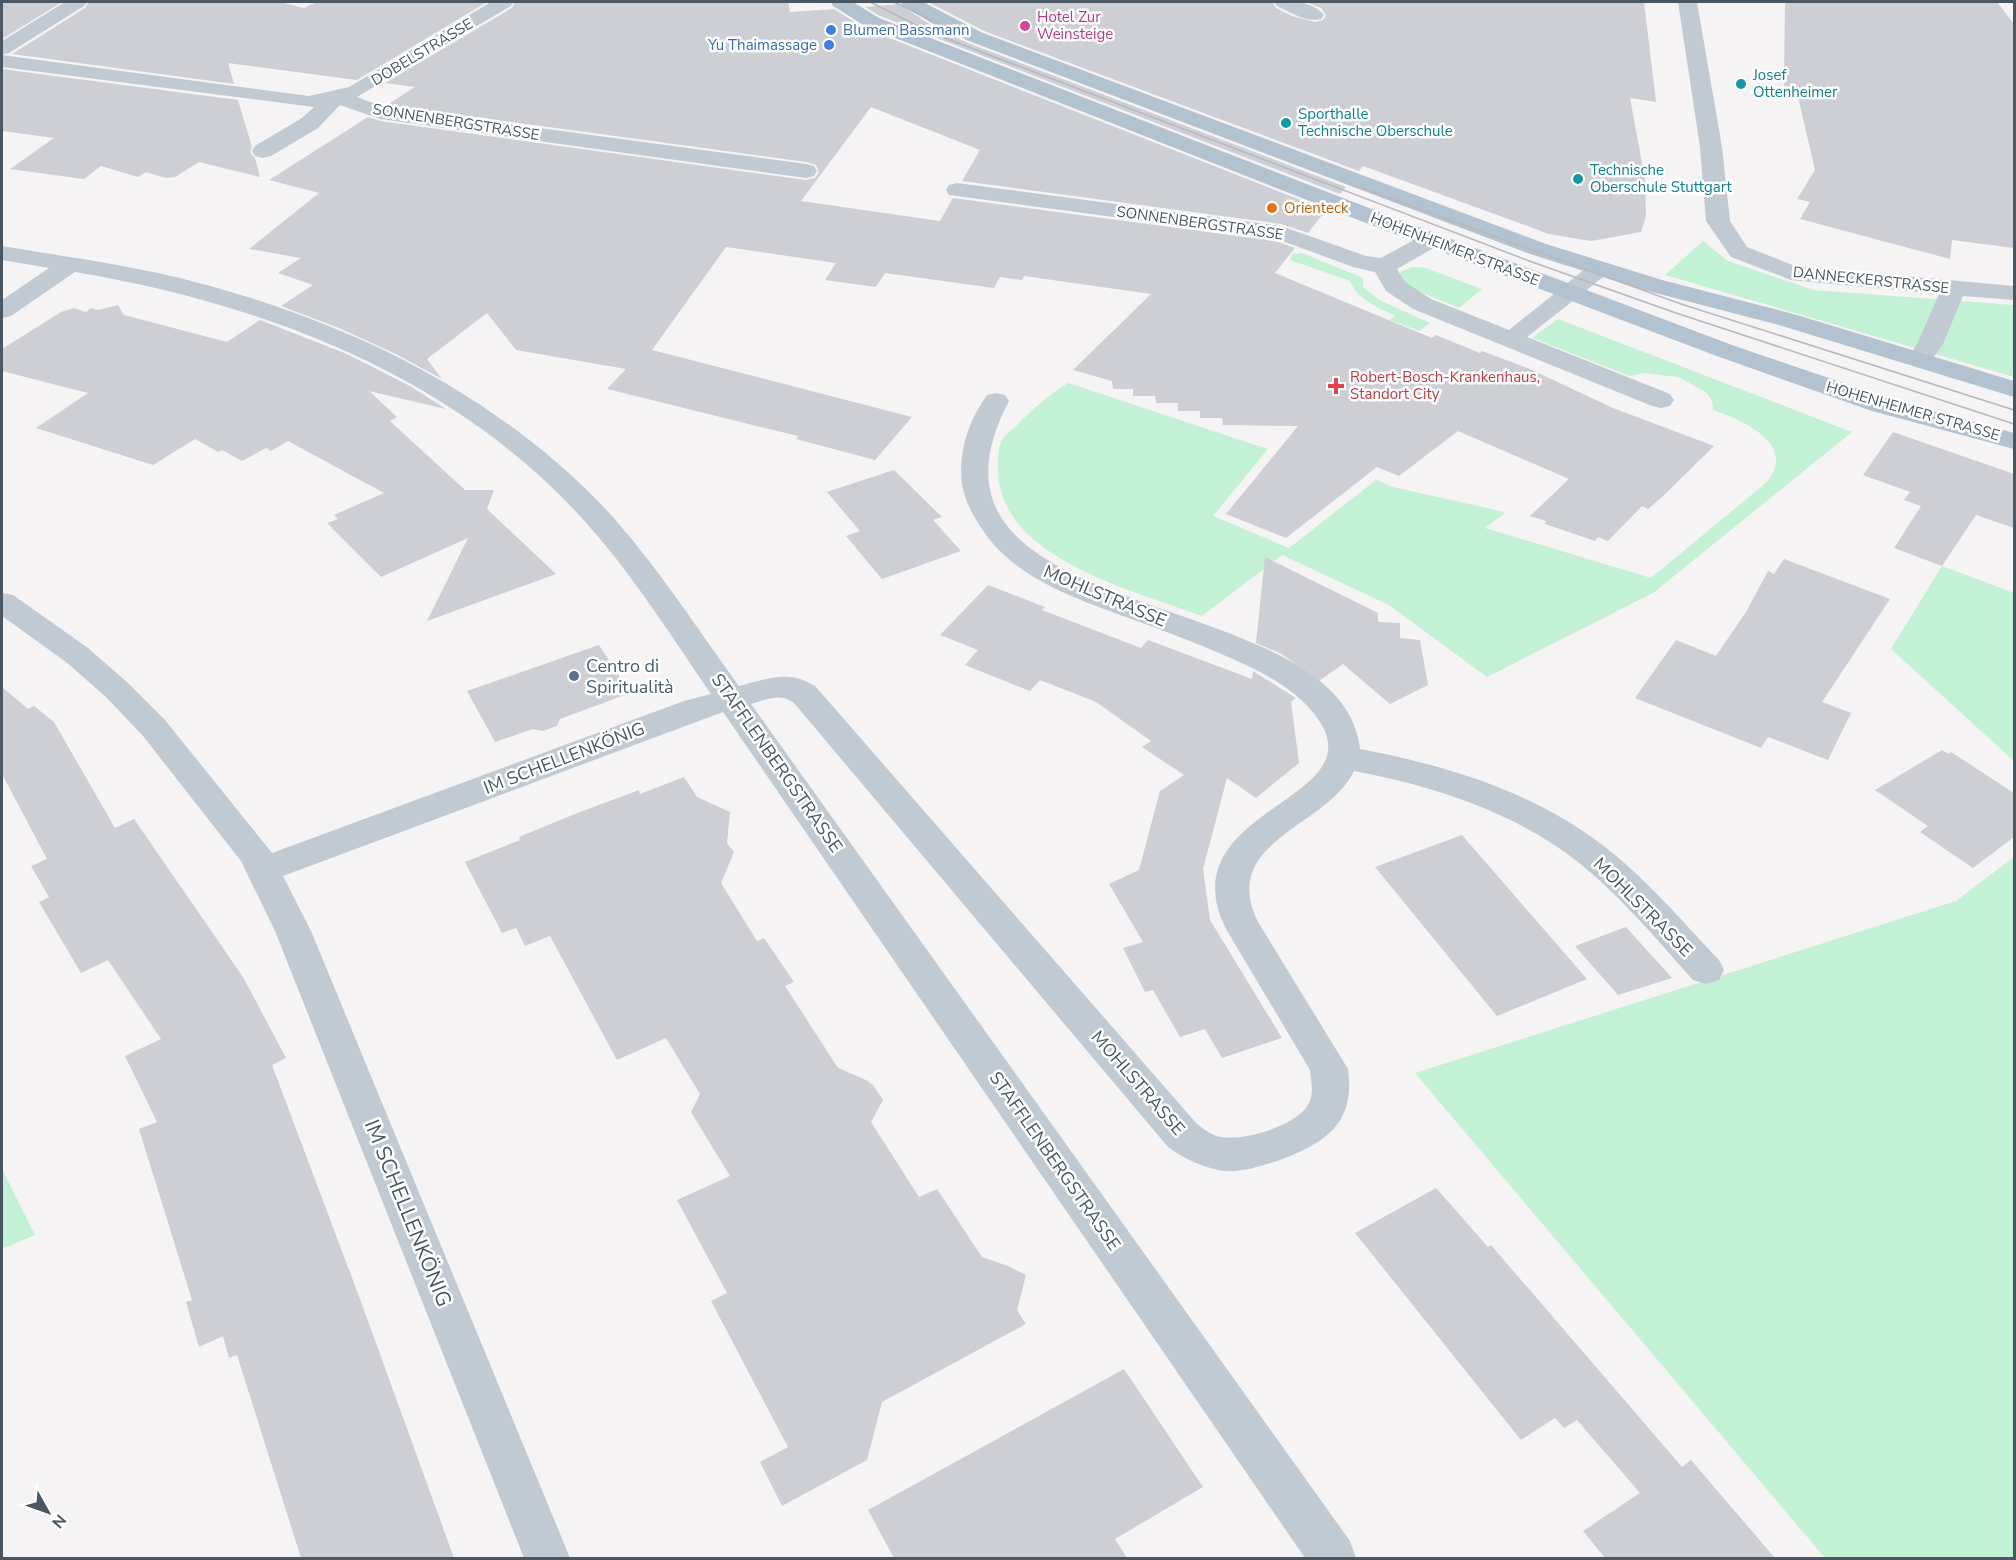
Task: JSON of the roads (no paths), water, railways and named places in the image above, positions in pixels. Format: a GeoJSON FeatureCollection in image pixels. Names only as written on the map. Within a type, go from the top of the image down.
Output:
{"type":"FeatureCollection","features":[{"type":"Feature","properties":{"kind":"main road","name":"HOHENHEIMER STRASSE"},"geometry":{"type":"LineString","coordinates":[[840,2],[872,22],[1431,240],[1723,350],[1881,405],[2014,441]]}},
{"type":"Feature","properties":{"kind":"main road","name":"HOHENHEIMER STRASSE"},"geometry":{"type":"LineString","coordinates":[[910,2],[976,37],[1527,245],[1599,269],[1920,359],[2014,389]]}},
{"type":"Feature","properties":{"kind":"street"},"geometry":{"type":"LineString","coordinates":[[2,49],[77,2]]}},
{"type":"Feature","properties":{"kind":"street","name":"DOBELSTRASSE"},"geometry":{"type":"LineString","coordinates":[[337,97],[356,91],[374,81],[504,2]]}},
{"type":"Feature","properties":{"kind":"street"},"geometry":{"type":"LineString","coordinates":[[1284,2],[1314,15]]}},
{"type":"Feature","properties":{"kind":"street","name":"DANNECKERSTRASSE"},"geometry":{"type":"LineString","coordinates":[[1687,2],[1711,147],[1718,221],[1739,252],[1791,273],[2014,293]]}},
{"type":"Feature","properties":{"kind":"street","name":"SONNENBERGSTRASSE"},"geometry":{"type":"LineString","coordinates":[[2,61],[290,100],[309,102],[337,97],[380,113],[806,171]]}},
{"type":"Feature","properties":{"kind":"street"},"geometry":{"type":"LineString","coordinates":[[263,151],[310,123],[337,97]]}},
{"type":"Feature","properties":{"kind":"street","name":"SONNENBERGSTRASSE"},"geometry":{"type":"LineString","coordinates":[[957,190],[1281,234],[1361,262],[1384,266]]}},
{"type":"Feature","properties":{"kind":"street"},"geometry":{"type":"LineString","coordinates":[[1431,240],[1384,266],[1395,286],[1422,304],[1661,400]]}},
{"type":"Feature","properties":{"kind":"street","name":"STAFFLENBERGSTRASSE"},"geometry":{"type":"LineString","coordinates":[[2,253],[180,286],[288,318],[388,360],[470,408],[536,457],[594,513],[634,561],[732,698],[1333,1558]]}},
{"type":"Feature","properties":{"kind":"street"},"geometry":{"type":"LineString","coordinates":[[2,311],[71,264]]}},
{"type":"Feature","properties":{"kind":"street"},"geometry":{"type":"LineString","coordinates":[[1521,331],[1599,269]]}},
{"type":"Feature","properties":{"kind":"street"},"geometry":{"type":"LineString","coordinates":[[1920,359],[1930,344],[1954,288]]}},
{"type":"Feature","properties":{"kind":"street","name":"MOHLSTRASSE"},"geometry":{"type":"LineString","coordinates":[[732,698],[787,685],[800,690],[1182,1135],[1204,1149],[1231,1155],[1260,1151],[1310,1128],[1321,1119],[1332,1095],[1329,1069],[1242,926],[1232,899],[1231,885],[1232,872],[1245,848],[1255,837],[1321,791],[1340,770],[1344,758],[1344,741],[1332,714],[1319,699],[1285,673],[1220,642],[1065,582],[1035,566],[1004,539],[983,511],[974,481],[978,438],[982,425],[996,401]]}},
{"type":"Feature","properties":{"kind":"street","name":"IM SCHELLENKÖNIG"},"geometry":{"type":"LineString","coordinates":[[2,602],[77,655],[124,697],[161,737],[255,854],[293,930],[547,1558]]}},
{"type":"Feature","properties":{"kind":"street","name":"IM SCHELLENKÖNIG"},"geometry":{"type":"LineString","coordinates":[[263,870],[695,709],[732,698]]}},
{"type":"Feature","properties":{"kind":"street","name":"MOHLSTRASSE"},"geometry":{"type":"LineString","coordinates":[[1344,758],[1391,765],[1461,785],[1520,811],[1559,833],[1617,877],[1707,970]]}},
{"type":"Feature","properties":{"kind":"tram line"},"geometry":{"type":"LineString","coordinates":[[870,2],[932,33],[1532,262],[1676,313],[2014,424]]}},
{"type":"Feature","properties":{"kind":"tram line"},"geometry":{"type":"LineString","coordinates":[[894,2],[966,37]]}},
{"type":"Feature","properties":{"kind":"tram line"},"geometry":{"type":"LineString","coordinates":[[1362,188],[1681,304],[2014,410]]}},
{"type":"Feature","properties":{"kind":"place","name":"Hotel Zur Weinsteige"},"geometry":{"type":"Point","coordinates":[1025,26]}},
{"type":"Feature","properties":{"kind":"place","name":"Blumen Bassmann"},"geometry":{"type":"Point","coordinates":[831,30]}},
{"type":"Feature","properties":{"kind":"place","name":"Yu Thaimassage"},"geometry":{"type":"Point","coordinates":[829,45]}},
{"type":"Feature","properties":{"kind":"place","name":"Josef Ottenheimer"},"geometry":{"type":"Point","coordinates":[1741,84]}},
{"type":"Feature","properties":{"kind":"place","name":"Sporthalle Technische Oberschule"},"geometry":{"type":"Point","coordinates":[1286,123]}},
{"type":"Feature","properties":{"kind":"place","name":"Technische Oberschule Stuttgart"},"geometry":{"type":"Point","coordinates":[1578,179]}},
{"type":"Feature","properties":{"kind":"place","name":"Orienteck"},"geometry":{"type":"Point","coordinates":[1272,208]}},
{"type":"Feature","properties":{"kind":"place","name":"Robert-Bosch-Krankenhaus, Standort City"},"geometry":{"type":"Point","coordinates":[1336,386]}},
{"type":"Feature","properties":{"kind":"place","name":"Centro di Spiritualità"},"geometry":{"type":"Point","coordinates":[574,676]}}]}
